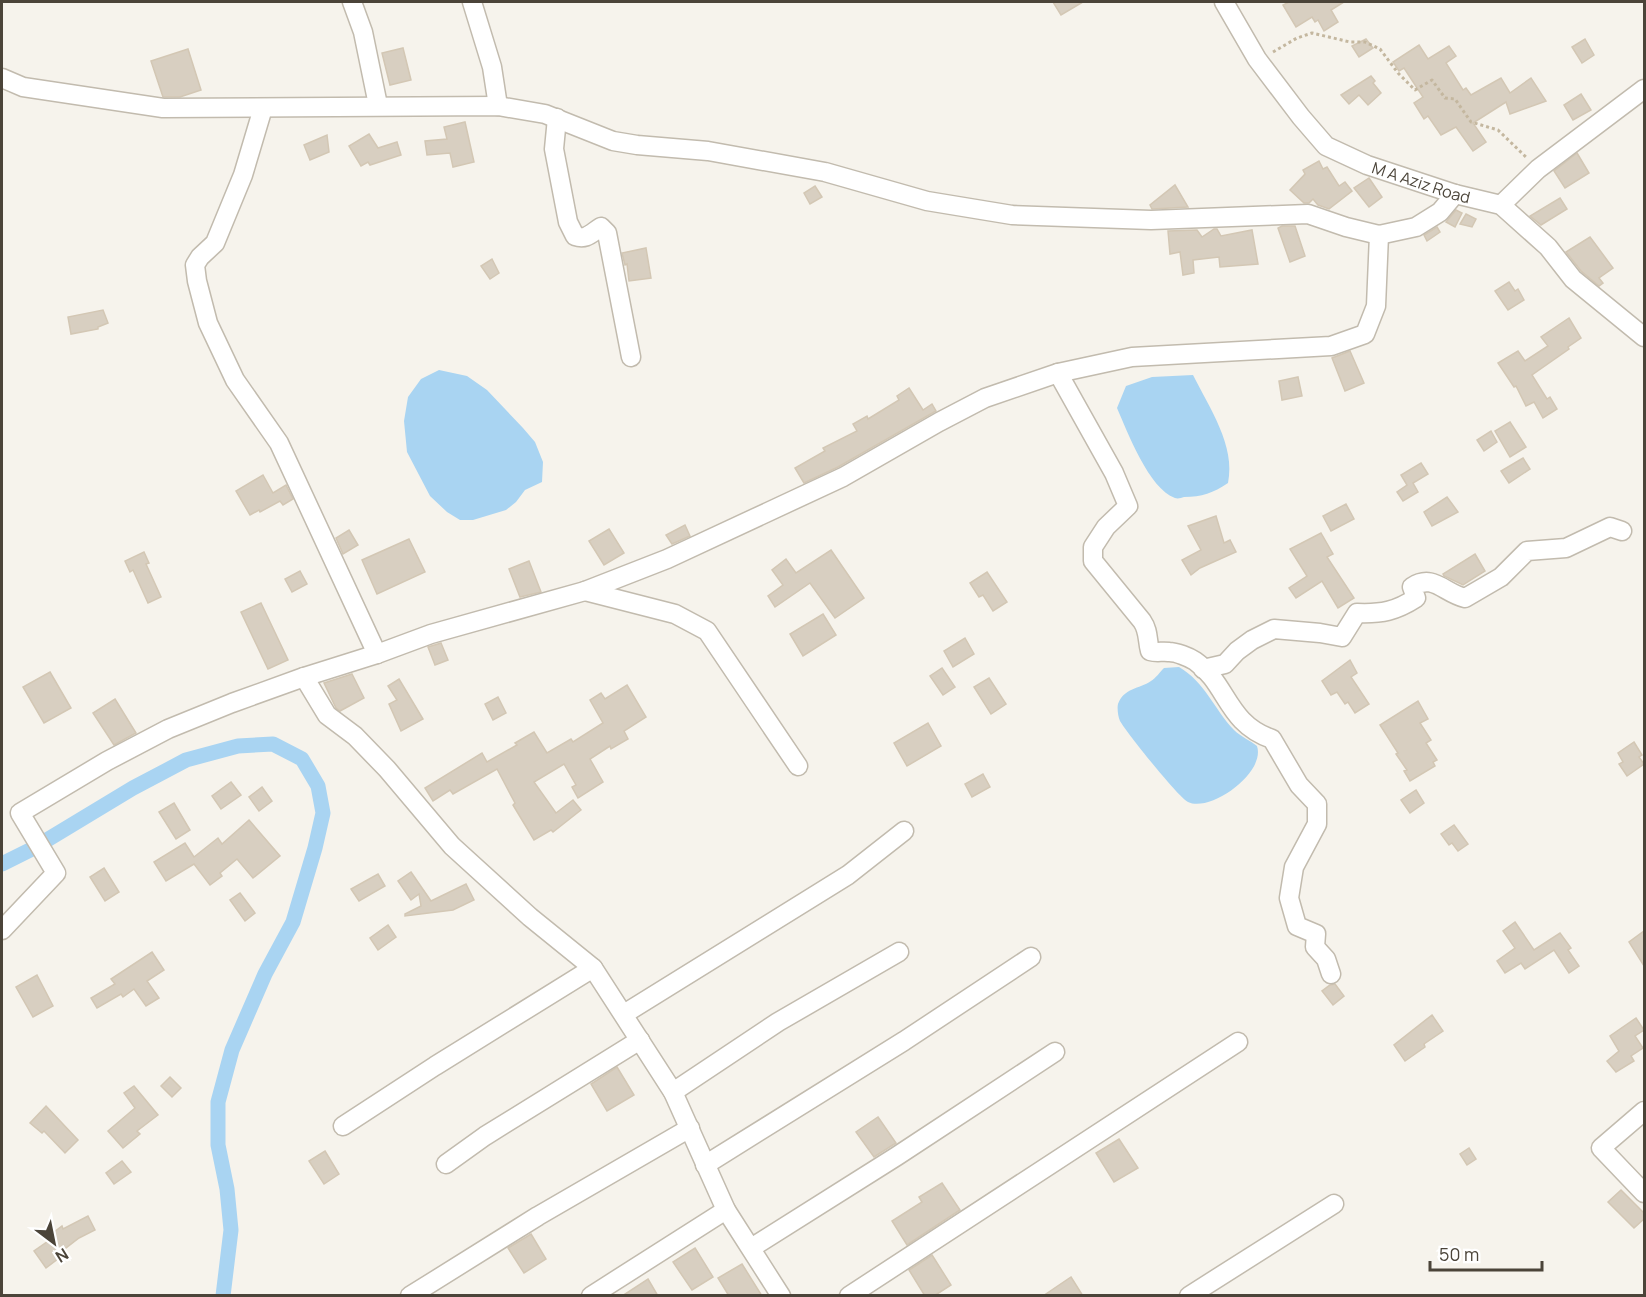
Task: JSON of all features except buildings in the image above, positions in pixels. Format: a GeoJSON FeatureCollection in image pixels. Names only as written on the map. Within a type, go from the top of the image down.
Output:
{"type":"FeatureCollection","features":[{"type":"Feature","properties":{"kind":"street"},"geometry":{"type":"LineString","coordinates":[[352,2],[363,32],[378,105]]}},
{"type":"Feature","properties":{"kind":"street"},"geometry":{"type":"LineString","coordinates":[[472,2],[492,67],[498,106]]}},
{"type":"Feature","properties":{"kind":"street","name":"M A Aziz Road"},"geometry":{"type":"LineString","coordinates":[[1224,2],[1257,59],[1326,146],[1367,165],[1455,194],[1501,205],[1548,247],[1573,279],[1644,337]]}},
{"type":"Feature","properties":{"kind":"street"},"geometry":{"type":"LineString","coordinates":[[2,78],[23,87],[163,108],[498,106],[545,114],[613,141],[708,151],[825,172],[927,201],[1012,215],[1151,220],[1308,214],[1379,235],[1416,226],[1440,212],[1455,194]]}},
{"type":"Feature","properties":{"kind":"street"},"geometry":{"type":"LineString","coordinates":[[1501,205],[1538,169],[1644,89]]}},
{"type":"Feature","properties":{"kind":"street"},"geometry":{"type":"LineString","coordinates":[[263,108],[243,175],[215,243],[195,265],[197,281],[208,322],[235,380],[279,444],[377,654]]}},
{"type":"Feature","properties":{"kind":"street"},"geometry":{"type":"LineString","coordinates":[[557,118],[554,149],[568,222],[575,236],[580,238],[587,237],[601,227],[606,233],[631,357]]}},
{"type":"Feature","properties":{"kind":"street"},"geometry":{"type":"LineString","coordinates":[[2,930],[7,922],[56,873],[20,813],[107,761],[168,729],[304,677],[377,654],[430,634],[585,591],[667,559],[843,477],[985,398],[1058,373],[1132,357],[1331,346],[1365,334],[1376,306],[1379,235]]}},
{"type":"Feature","properties":{"kind":"street"},"geometry":{"type":"LineString","coordinates":[[1058,373],[1114,473],[1128,506],[1106,527],[1093,547],[1093,561],[1148,630],[1150,651],[1169,652],[1194,660],[1237,716],[1257,734],[1272,739],[1299,785],[1317,804],[1317,824],[1294,867],[1289,898],[1297,926],[1316,934],[1315,947],[1326,959],[1331,974]]}},
{"type":"Feature","properties":{"kind":"street"},"geometry":{"type":"LineString","coordinates":[[1203,669],[1225,664],[1252,640],[1274,629],[1342,637],[1358,613],[1377,613],[1400,608],[1416,598],[1412,587],[1421,581],[1433,582],[1465,598],[1501,577],[1527,551],[1566,548],[1610,527],[1622,531]]}},
{"type":"Feature","properties":{"kind":"street"},"geometry":{"type":"LineString","coordinates":[[585,591],[675,614],[707,631],[798,766]]}},
{"type":"Feature","properties":{"kind":"street"},"geometry":{"type":"LineString","coordinates":[[304,677],[327,715],[355,736],[387,769],[452,846],[530,917],[593,968],[673,1092],[726,1210],[781,1296]]}},
{"type":"Feature","properties":{"kind":"street"},"geometry":{"type":"LineString","coordinates":[[624,1014],[848,875],[904,831]]}},
{"type":"Feature","properties":{"kind":"street"},"geometry":{"type":"LineString","coordinates":[[673,1092],[778,1023],[899,952]]}},
{"type":"Feature","properties":{"kind":"street"},"geometry":{"type":"LineString","coordinates":[[705,1165],[904,1041],[1031,957]]}},
{"type":"Feature","properties":{"kind":"street"},"geometry":{"type":"LineString","coordinates":[[343,1126],[593,968]]}},
{"type":"Feature","properties":{"kind":"street"},"geometry":{"type":"LineString","coordinates":[[446,1164],[495,1130],[640,1040]]}},
{"type":"Feature","properties":{"kind":"street"},"geometry":{"type":"LineString","coordinates":[[849,1296],[1238,1042]]}},
{"type":"Feature","properties":{"kind":"street"},"geometry":{"type":"LineString","coordinates":[[751,1248],[1055,1052]]}},
{"type":"Feature","properties":{"kind":"street"},"geometry":{"type":"LineString","coordinates":[[1644,1111],[1601,1148],[1644,1193]]}},
{"type":"Feature","properties":{"kind":"street"},"geometry":{"type":"LineString","coordinates":[[410,1296],[538,1216],[690,1128]]}},
{"type":"Feature","properties":{"kind":"street"},"geometry":{"type":"LineString","coordinates":[[1189,1296],[1334,1204]]}},
{"type":"Feature","properties":{"kind":"street"},"geometry":{"type":"LineString","coordinates":[[591,1296],[726,1210]]}},
{"type":"Feature","properties":{"kind":"path"},"geometry":{"type":"LineString","coordinates":[[1257,59],[1284,47],[1297,38],[1312,33],[1350,42],[1365,42],[1380,49],[1398,73],[1415,90],[1432,80],[1445,99],[1455,99],[1471,122],[1498,130],[1538,169]]}},
{"type":"Feature","properties":{"kind":"water"},"geometry":{"type":"Polygon","coordinates":[[[439,370],[467,376],[487,390],[535,442],[543,462],[542,482],[525,490],[506,510],[473,520],[460,520],[447,512],[430,496],[407,452],[404,421],[408,397],[421,379],[439,370]]]}},
{"type":"Feature","properties":{"kind":"water"},"geometry":{"type":"Polygon","coordinates":[[[1193,375],[1225,441],[1229,469],[1228,483],[1207,494],[1176,498],[1165,492],[1148,472],[1117,408],[1126,386],[1152,377],[1193,375]]]}},
{"type":"Feature","properties":{"kind":"water"},"geometry":{"type":"Polygon","coordinates":[[[1179,667],[1203,688],[1234,730],[1257,746],[1258,757],[1245,778],[1222,796],[1198,804],[1182,798],[1142,751],[1120,721],[1118,713],[1118,704],[1124,695],[1151,681],[1164,668],[1179,667]]]}},
{"type":"Feature","properties":{"kind":"waterway"},"geometry":{"type":"LineString","coordinates":[[2,864],[186,760],[238,746],[273,744],[302,759],[318,786],[323,813],[293,922],[265,974],[232,1050],[218,1102],[218,1145],[227,1189],[231,1230],[223,1296]]}}]}
